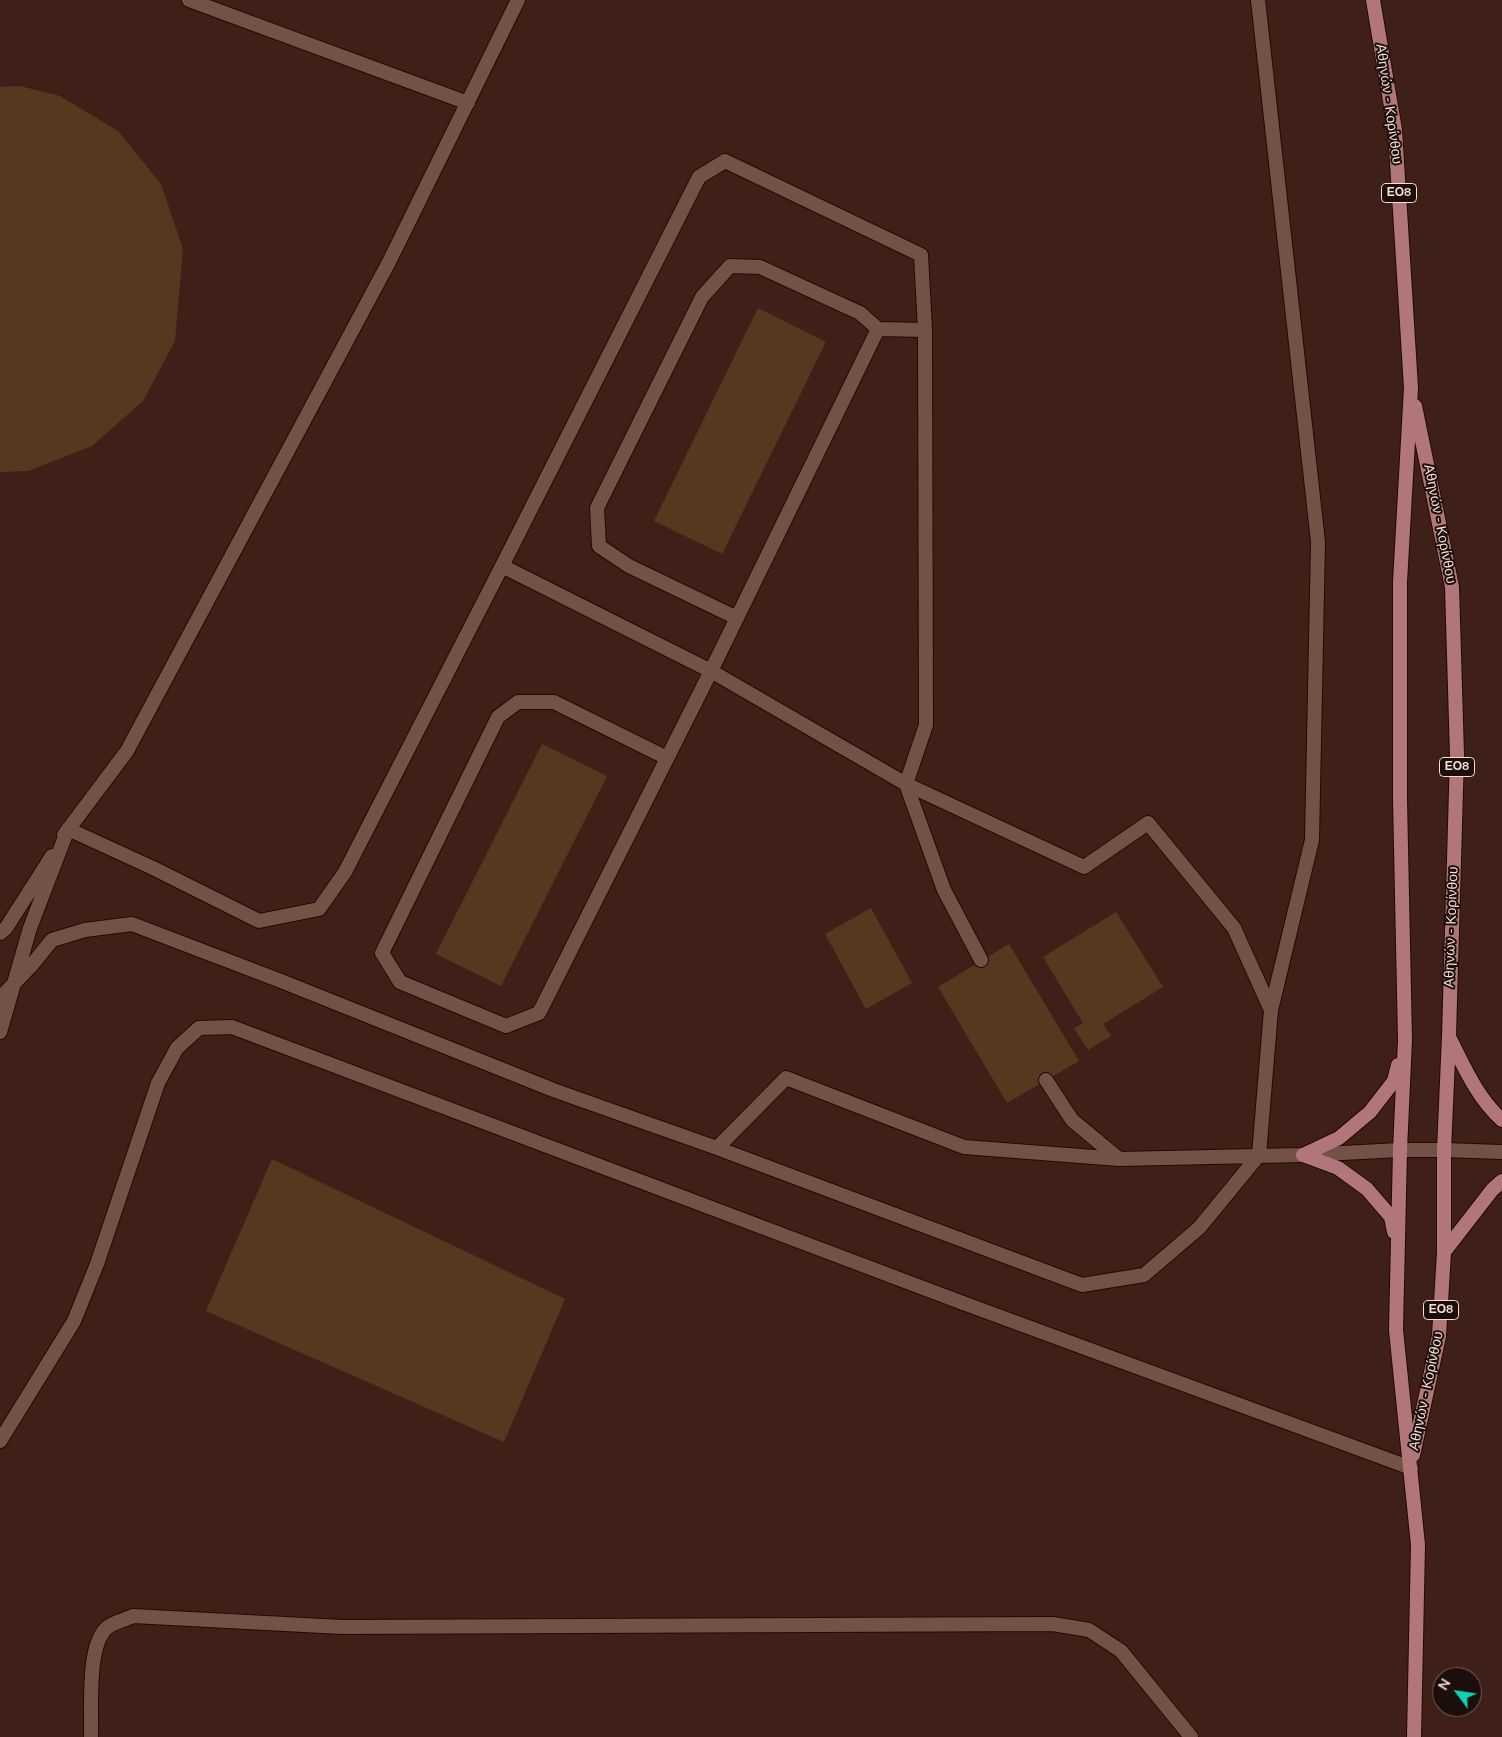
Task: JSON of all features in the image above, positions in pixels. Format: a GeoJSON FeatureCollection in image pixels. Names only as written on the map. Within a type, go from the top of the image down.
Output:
{"type":"FeatureCollection","features":[{"type":"Feature","properties":{"kind":"main road","name":"Αθηνών - Κορίνθου"},"geometry":{"type":"LineString","coordinates":[[1373,0],[1395,130],[1412,388],[1400,582],[1400,799],[1405,1040],[1400,1150],[1396,1330],[1418,1545],[1414,1737]]}},
{"type":"Feature","properties":{"kind":"main road","name":"Αθηνών - Κορίνθου"},"geometry":{"type":"LineString","coordinates":[[1411,1468],[1439,1336],[1444,1252],[1444,1150],[1457,755],[1452,587],[1412,388]]}},
{"type":"Feature","properties":{"kind":"main road"},"geometry":{"type":"LineString","coordinates":[[1449,1036],[1472,1083],[1492,1111],[1502,1120]]}},
{"type":"Feature","properties":{"kind":"main road"},"geometry":{"type":"LineString","coordinates":[[1303,1155],[1339,1138],[1370,1112],[1394,1081],[1405,1040]]}},
{"type":"Feature","properties":{"kind":"main road"},"geometry":{"type":"LineString","coordinates":[[1303,1155],[1338,1168],[1367,1190],[1391,1218],[1398,1248]]}},
{"type":"Feature","properties":{"kind":"main road"},"geometry":{"type":"LineString","coordinates":[[1444,1252],[1492,1190],[1502,1181]]}},
{"type":"Feature","properties":{"kind":"street"},"geometry":{"type":"LineString","coordinates":[[189,0],[468,103]]}},
{"type":"Feature","properties":{"kind":"street"},"geometry":{"type":"LineString","coordinates":[[0,933],[6,928],[68,829],[127,751],[390,262],[518,0]]}},
{"type":"Feature","properties":{"kind":"street"},"geometry":{"type":"LineString","coordinates":[[0,998],[32,966],[52,940],[86,930],[132,924],[556,1091],[717,1148],[1082,1285],[1144,1275],[1199,1228],[1260,1155],[1272,1010],[1312,840],[1318,542],[1258,0]]}},
{"type":"Feature","properties":{"kind":"street"},"geometry":{"type":"LineString","coordinates":[[68,829],[153,868],[259,921],[319,909],[345,872],[699,177],[725,162],[921,255],[926,330],[926,725],[906,784],[944,890],[982,960]]}},
{"type":"Feature","properties":{"kind":"street"},"geometry":{"type":"LineString","coordinates":[[737,618],[629,566],[600,546],[597,508],[702,296],[730,266],[760,267],[860,313],[878,329],[926,330]]}},
{"type":"Feature","properties":{"kind":"street"},"geometry":{"type":"LineString","coordinates":[[667,758],[554,702],[518,702],[498,718],[382,953],[400,982],[506,1026],[539,1013],[711,671],[878,329]]}},
{"type":"Feature","properties":{"kind":"street"},"geometry":{"type":"LineString","coordinates":[[502,566],[711,671],[906,784],[1084,868],[1148,823],[1234,928],[1272,1010]]}},
{"type":"Feature","properties":{"kind":"street"},"geometry":{"type":"LineString","coordinates":[[0,1032],[30,928],[68,829]]}},
{"type":"Feature","properties":{"kind":"street"},"geometry":{"type":"LineString","coordinates":[[0,1441],[74,1321],[97,1264],[158,1083],[177,1048],[199,1028],[232,1027],[963,1303],[1411,1468]]}},
{"type":"Feature","properties":{"kind":"street"},"geometry":{"type":"LineString","coordinates":[[717,1148],[786,1078],[964,1147],[1119,1159],[1303,1155],[1400,1150],[1502,1152]]}},
{"type":"Feature","properties":{"kind":"street"},"geometry":{"type":"LineString","coordinates":[[1046,1080],[1072,1120],[1119,1159]]}},
{"type":"Feature","properties":{"kind":"street"},"geometry":{"type":"LineString","coordinates":[[91,1737],[92,1666],[97,1642],[107,1628],[132,1616],[342,1628],[1053,1624],[1089,1630],[1120,1650],[1191,1737]]}},
{"type":"Feature","properties":{"kind":"building"},"geometry":{"type":"Polygon","coordinates":[[[20,86],[60,96],[118,131],[161,184],[183,249],[175,341],[143,401],[92,446],[28,471],[0,472],[0,87],[20,86]]]}},
{"type":"Feature","properties":{"kind":"building"},"geometry":{"type":"Polygon","coordinates":[[[758,308],[826,342],[722,554],[654,521],[758,308]]]}},
{"type":"Feature","properties":{"kind":"building"},"geometry":{"type":"Polygon","coordinates":[[[542,744],[607,776],[501,986],[436,954],[542,744]]]}},
{"type":"Feature","properties":{"kind":"building"},"geometry":{"type":"Polygon","coordinates":[[[871,908],[912,983],[866,1009],[825,934],[871,908]]]}},
{"type":"Feature","properties":{"kind":"building"},"geometry":{"type":"Polygon","coordinates":[[[1116,912],[1163,987],[1103,1024],[1111,1036],[1088,1050],[1074,1028],[1083,1023],[1043,957],[1116,912]]]}},
{"type":"Feature","properties":{"kind":"building"},"geometry":{"type":"Polygon","coordinates":[[[1009,944],[1079,1061],[1007,1103],[938,987],[1009,944]]]}},
{"type":"Feature","properties":{"kind":"building"},"geometry":{"type":"Polygon","coordinates":[[[272,1159],[565,1299],[504,1442],[206,1311],[272,1159]]]}}]}
